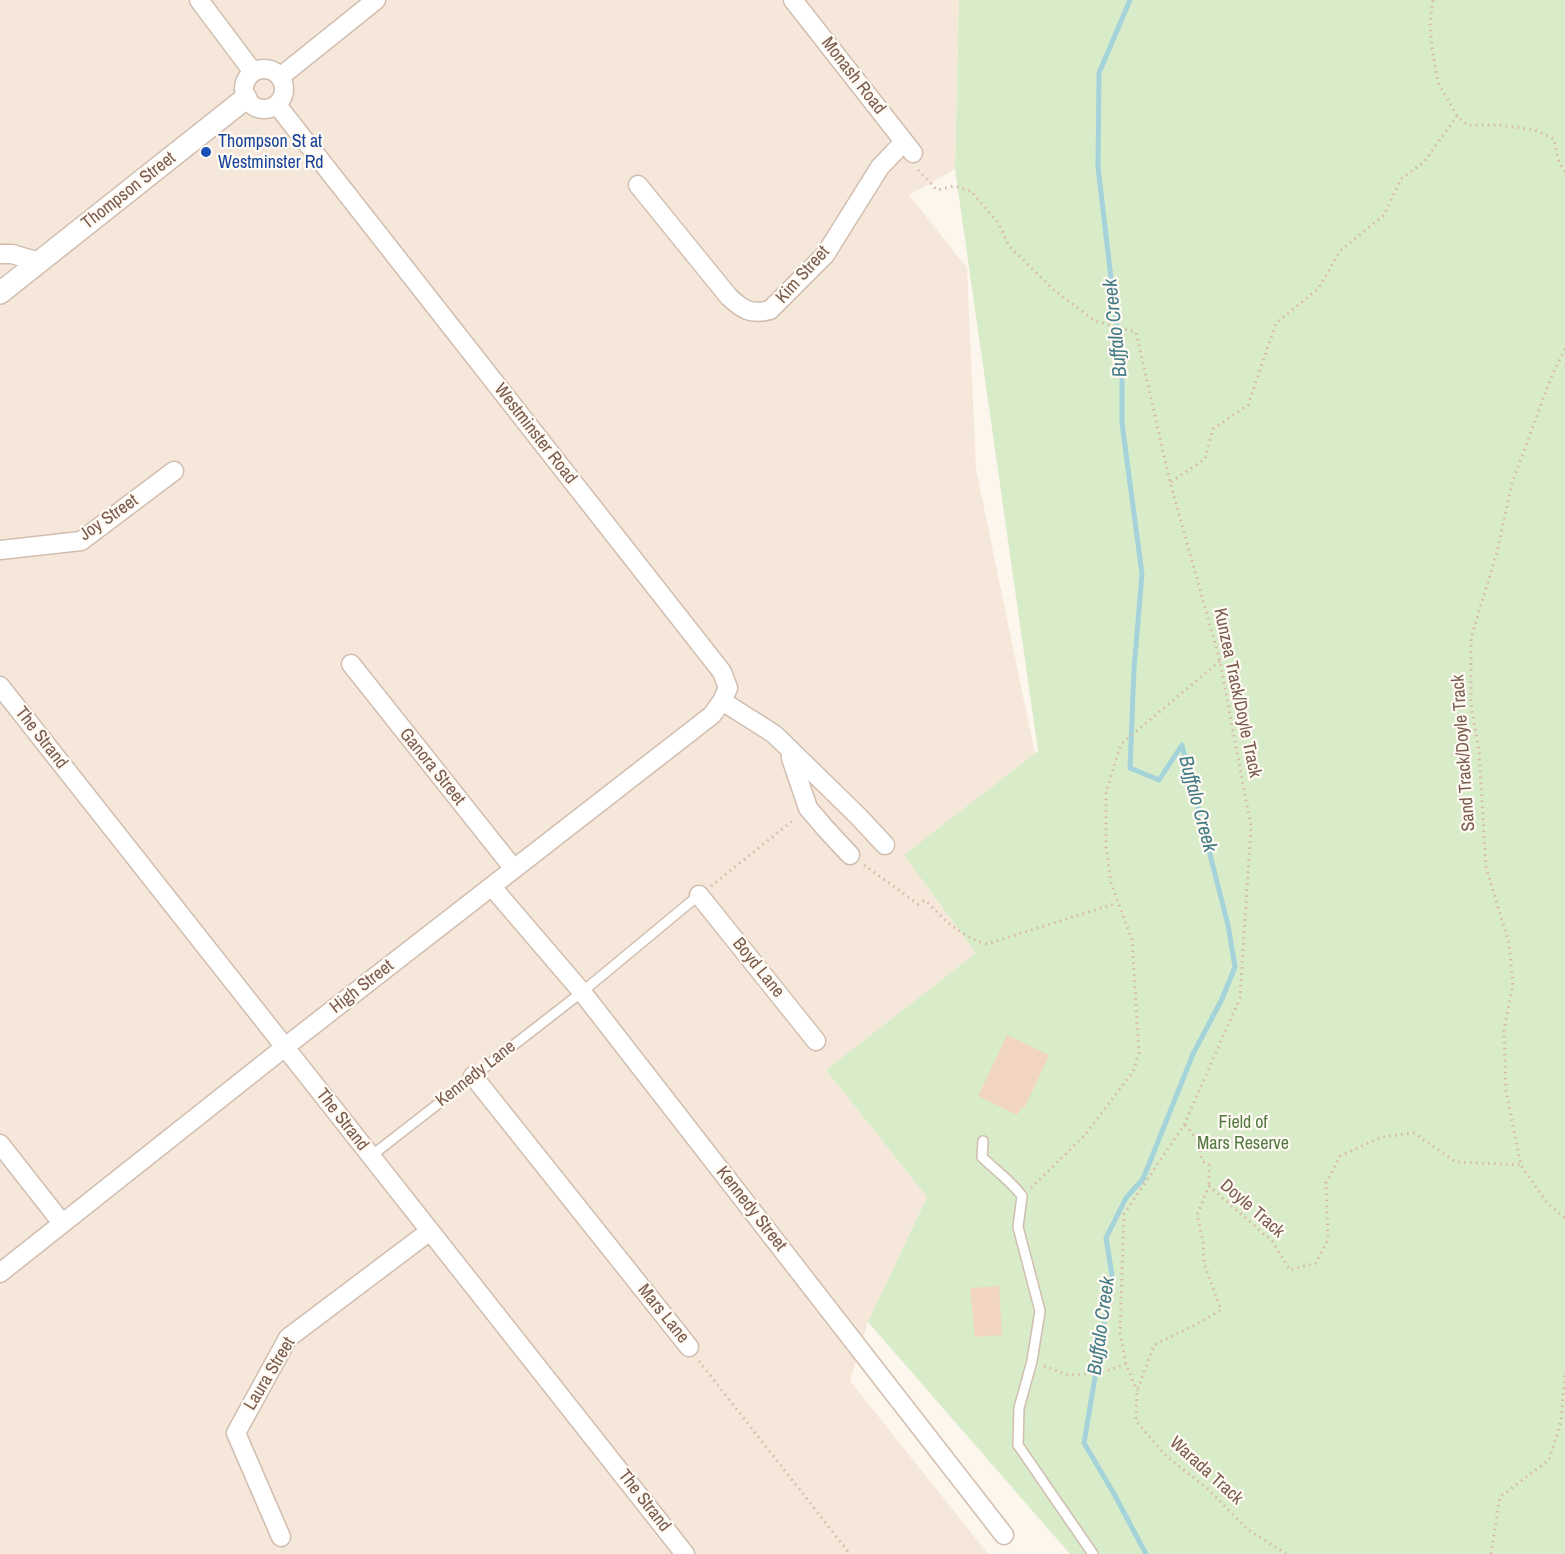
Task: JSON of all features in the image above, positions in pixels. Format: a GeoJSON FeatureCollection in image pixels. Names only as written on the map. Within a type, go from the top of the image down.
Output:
{"type":"FeatureCollection","features":[{"type":"Feature","properties":{"kind":"street"},"geometry":{"type":"LineString","coordinates":[[199,0],[254,72]]}},
{"type":"Feature","properties":{"kind":"street"},"geometry":{"type":"LineString","coordinates":[[280,77],[376,0]]}},
{"type":"Feature","properties":{"kind":"street","name":"Monash Road"},"geometry":{"type":"LineString","coordinates":[[793,0],[909,147]]}},
{"type":"Feature","properties":{"kind":"street"},"geometry":{"type":"LineString","coordinates":[[265,69],[276,72],[280,77],[284,94],[277,105],[260,109],[246,98],[244,86],[254,72],[265,69]]}},
{"type":"Feature","properties":{"kind":"street","name":"Thompson Street"},"geometry":{"type":"LineString","coordinates":[[0,293],[246,98]]}},
{"type":"Feature","properties":{"kind":"street","name":"Westminster Road"},"geometry":{"type":"LineString","coordinates":[[277,105],[722,672],[728,688],[722,701]]}},
{"type":"Feature","properties":{"kind":"street","name":"Kim Street"},"geometry":{"type":"LineString","coordinates":[[638,185],[729,297],[741,309],[758,313],[770,310],[825,255],[880,167],[909,147]]}},
{"type":"Feature","properties":{"kind":"street"},"geometry":{"type":"LineString","coordinates":[[0,254],[12,254],[39,262]]}},
{"type":"Feature","properties":{"kind":"street","name":"Joy Street"},"geometry":{"type":"LineString","coordinates":[[0,550],[81,541],[174,471]]}},
{"type":"Feature","properties":{"kind":"street","name":"Ganora Street"},"geometry":{"type":"LineString","coordinates":[[351,664],[514,869]]}},
{"type":"Feature","properties":{"kind":"street","name":"The Strand"},"geometry":{"type":"LineString","coordinates":[[0,686],[685,1554]]}},
{"type":"Feature","properties":{"kind":"street"},"geometry":{"type":"LineString","coordinates":[[722,701],[774,734],[885,845]]}},
{"type":"Feature","properties":{"kind":"street","name":"High Street"},"geometry":{"type":"LineString","coordinates":[[0,1273],[285,1047],[712,715],[722,701]]}},
{"type":"Feature","properties":{"kind":"street"},"geometry":{"type":"LineString","coordinates":[[790,750],[808,808],[850,855]]}},
{"type":"Feature","properties":{"kind":"street","name":"Kennedy Street"},"geometry":{"type":"LineString","coordinates":[[492,887],[582,992],[1004,1535]]}},
{"type":"Feature","properties":{"kind":"street","name":"Boyd Lane"},"geometry":{"type":"LineString","coordinates":[[699,895],[816,1041]]}},
{"type":"Feature","properties":{"kind":"street","name":"Mars Lane"},"geometry":{"type":"LineString","coordinates":[[473,1076],[689,1347]]}},
{"type":"Feature","properties":{"kind":"street"},"geometry":{"type":"LineString","coordinates":[[0,1144],[62,1223]]}},
{"type":"Feature","properties":{"kind":"street","name":"Laura Street"},"geometry":{"type":"LineString","coordinates":[[281,1537],[236,1433],[288,1338],[430,1231]]}},
{"type":"Feature","properties":{"kind":"lane"},"geometry":{"type":"LineString","coordinates":[[582,992],[699,895]]}},
{"type":"Feature","properties":{"kind":"lane","name":"Kennedy Lane"},"geometry":{"type":"LineString","coordinates":[[371,1156],[582,992]]}},
{"type":"Feature","properties":{"kind":"lane"},"geometry":{"type":"LineString","coordinates":[[983,1141],[982,1157],[1015,1186],[1022,1196],[1018,1227],[1040,1311],[1032,1361],[1019,1408],[1018,1446],[1093,1554]]}},
{"type":"Feature","properties":{"kind":"path"},"geometry":{"type":"LineString","coordinates":[[1433,0],[1430,23],[1438,82],[1457,116],[1467,125],[1499,125],[1535,130],[1554,139],[1559,162],[1565,172]]}},
{"type":"Feature","properties":{"kind":"path"},"geometry":{"type":"LineString","coordinates":[[1170,482],[1205,459],[1213,429],[1248,405],[1276,324],[1318,289],[1340,251],[1384,214],[1401,179],[1424,162],[1457,116]]}},
{"type":"Feature","properties":{"kind":"path","name":"Kunzea Track/Doyle Track"},"geometry":{"type":"LineString","coordinates":[[909,147],[918,171],[937,190],[954,186],[971,191],[999,224],[1009,246],[1055,291],[1095,321],[1136,332],[1170,482],[1220,661],[1251,827],[1240,998],[1184,1125],[1124,1214],[1120,1333],[1126,1364],[1137,1391]]}},
{"type":"Feature","properties":{"kind":"path","name":"Sand Track/Doyle Track"},"geometry":{"type":"LineString","coordinates":[[1521,1165],[1506,1091],[1504,1030],[1513,985],[1510,953],[1486,867],[1479,751],[1471,705],[1471,638],[1497,552],[1512,483],[1552,375],[1565,349]]}},
{"type":"Feature","properties":{"kind":"path"},"geometry":{"type":"LineString","coordinates":[[1022,1196],[1084,1136],[1133,1072],[1139,1053],[1132,940],[1111,883],[1106,848],[1106,792],[1121,744],[1220,661]]}},
{"type":"Feature","properties":{"kind":"path"},"geometry":{"type":"LineString","coordinates":[[699,895],[808,808]]}},
{"type":"Feature","properties":{"kind":"path"},"geometry":{"type":"LineString","coordinates":[[850,855],[918,904],[925,900],[950,926],[987,944],[1117,903]]}},
{"type":"Feature","properties":{"kind":"path"},"geometry":{"type":"LineString","coordinates":[[1184,1125],[1195,1136],[1200,1146],[1202,1161],[1209,1165],[1209,1186]]}},
{"type":"Feature","properties":{"kind":"path","name":"Doyle Track"},"geometry":{"type":"LineString","coordinates":[[1137,1391],[1154,1345],[1221,1310],[1204,1263],[1203,1240],[1197,1215],[1209,1186],[1272,1242],[1290,1270],[1316,1263],[1328,1240],[1326,1183],[1340,1156],[1382,1137],[1414,1133],[1456,1162],[1521,1165]]}},
{"type":"Feature","properties":{"kind":"path"},"geometry":{"type":"LineString","coordinates":[[1521,1165],[1547,1203],[1565,1218]]}},
{"type":"Feature","properties":{"kind":"path","name":"Mars Lane"},"geometry":{"type":"LineString","coordinates":[[689,1347],[850,1554]]}},
{"type":"Feature","properties":{"kind":"path"},"geometry":{"type":"LineString","coordinates":[[1032,1361],[1068,1375],[1101,1373],[1126,1364]]}},
{"type":"Feature","properties":{"kind":"path"},"geometry":{"type":"LineString","coordinates":[[1491,1554],[1500,1497],[1548,1460],[1561,1420],[1565,1372]]}},
{"type":"Feature","properties":{"kind":"path","name":"Warada Track"},"geometry":{"type":"LineString","coordinates":[[1137,1391],[1136,1421],[1166,1456],[1207,1488],[1247,1529],[1286,1554]]}},
{"type":"Feature","properties":{"kind":"shaded area"},"geometry":{"type":"Polygon","coordinates":[[[0,0],[959,0],[955,169],[909,195],[967,268],[976,469],[1035,754],[905,855],[976,953],[826,1070],[927,1197],[868,1322],[850,1381],[988,1554],[0,1554],[0,0]]]}},
{"type":"Feature","properties":{"kind":"green space","name":"Field of Mars Reserve"},"geometry":{"type":"Polygon","coordinates":[[[959,0],[1565,0],[1565,1554],[1070,1554],[868,1322],[927,1197],[826,1070],[976,953],[904,855],[1038,751],[955,169],[959,0]]]}},
{"type":"Feature","properties":{"kind":"building"},"geometry":{"type":"Polygon","coordinates":[[[1007,1035],[1049,1055],[1025,1107],[1022,1107],[1017,1115],[978,1096],[1007,1035]]]}},
{"type":"Feature","properties":{"kind":"building"},"geometry":{"type":"Polygon","coordinates":[[[999,1286],[1002,1335],[975,1337],[970,1288],[999,1286]]]}},
{"type":"Feature","properties":{"kind":"waterway","name":"Buffalo Creek"},"geometry":{"type":"LineString","coordinates":[[1130,0],[1099,73],[1098,167],[1122,372],[1122,423],[1142,574],[1134,669],[1130,768],[1159,780],[1182,745],[1228,925],[1235,967],[1222,999],[1193,1054],[1143,1179],[1126,1198],[1106,1238],[1112,1275],[1084,1443],[1146,1554]]}},
{"type":"Feature","properties":{"kind":"place","name":"Thompson St at Westminster Rd"},"geometry":{"type":"Point","coordinates":[206,152]}}]}
